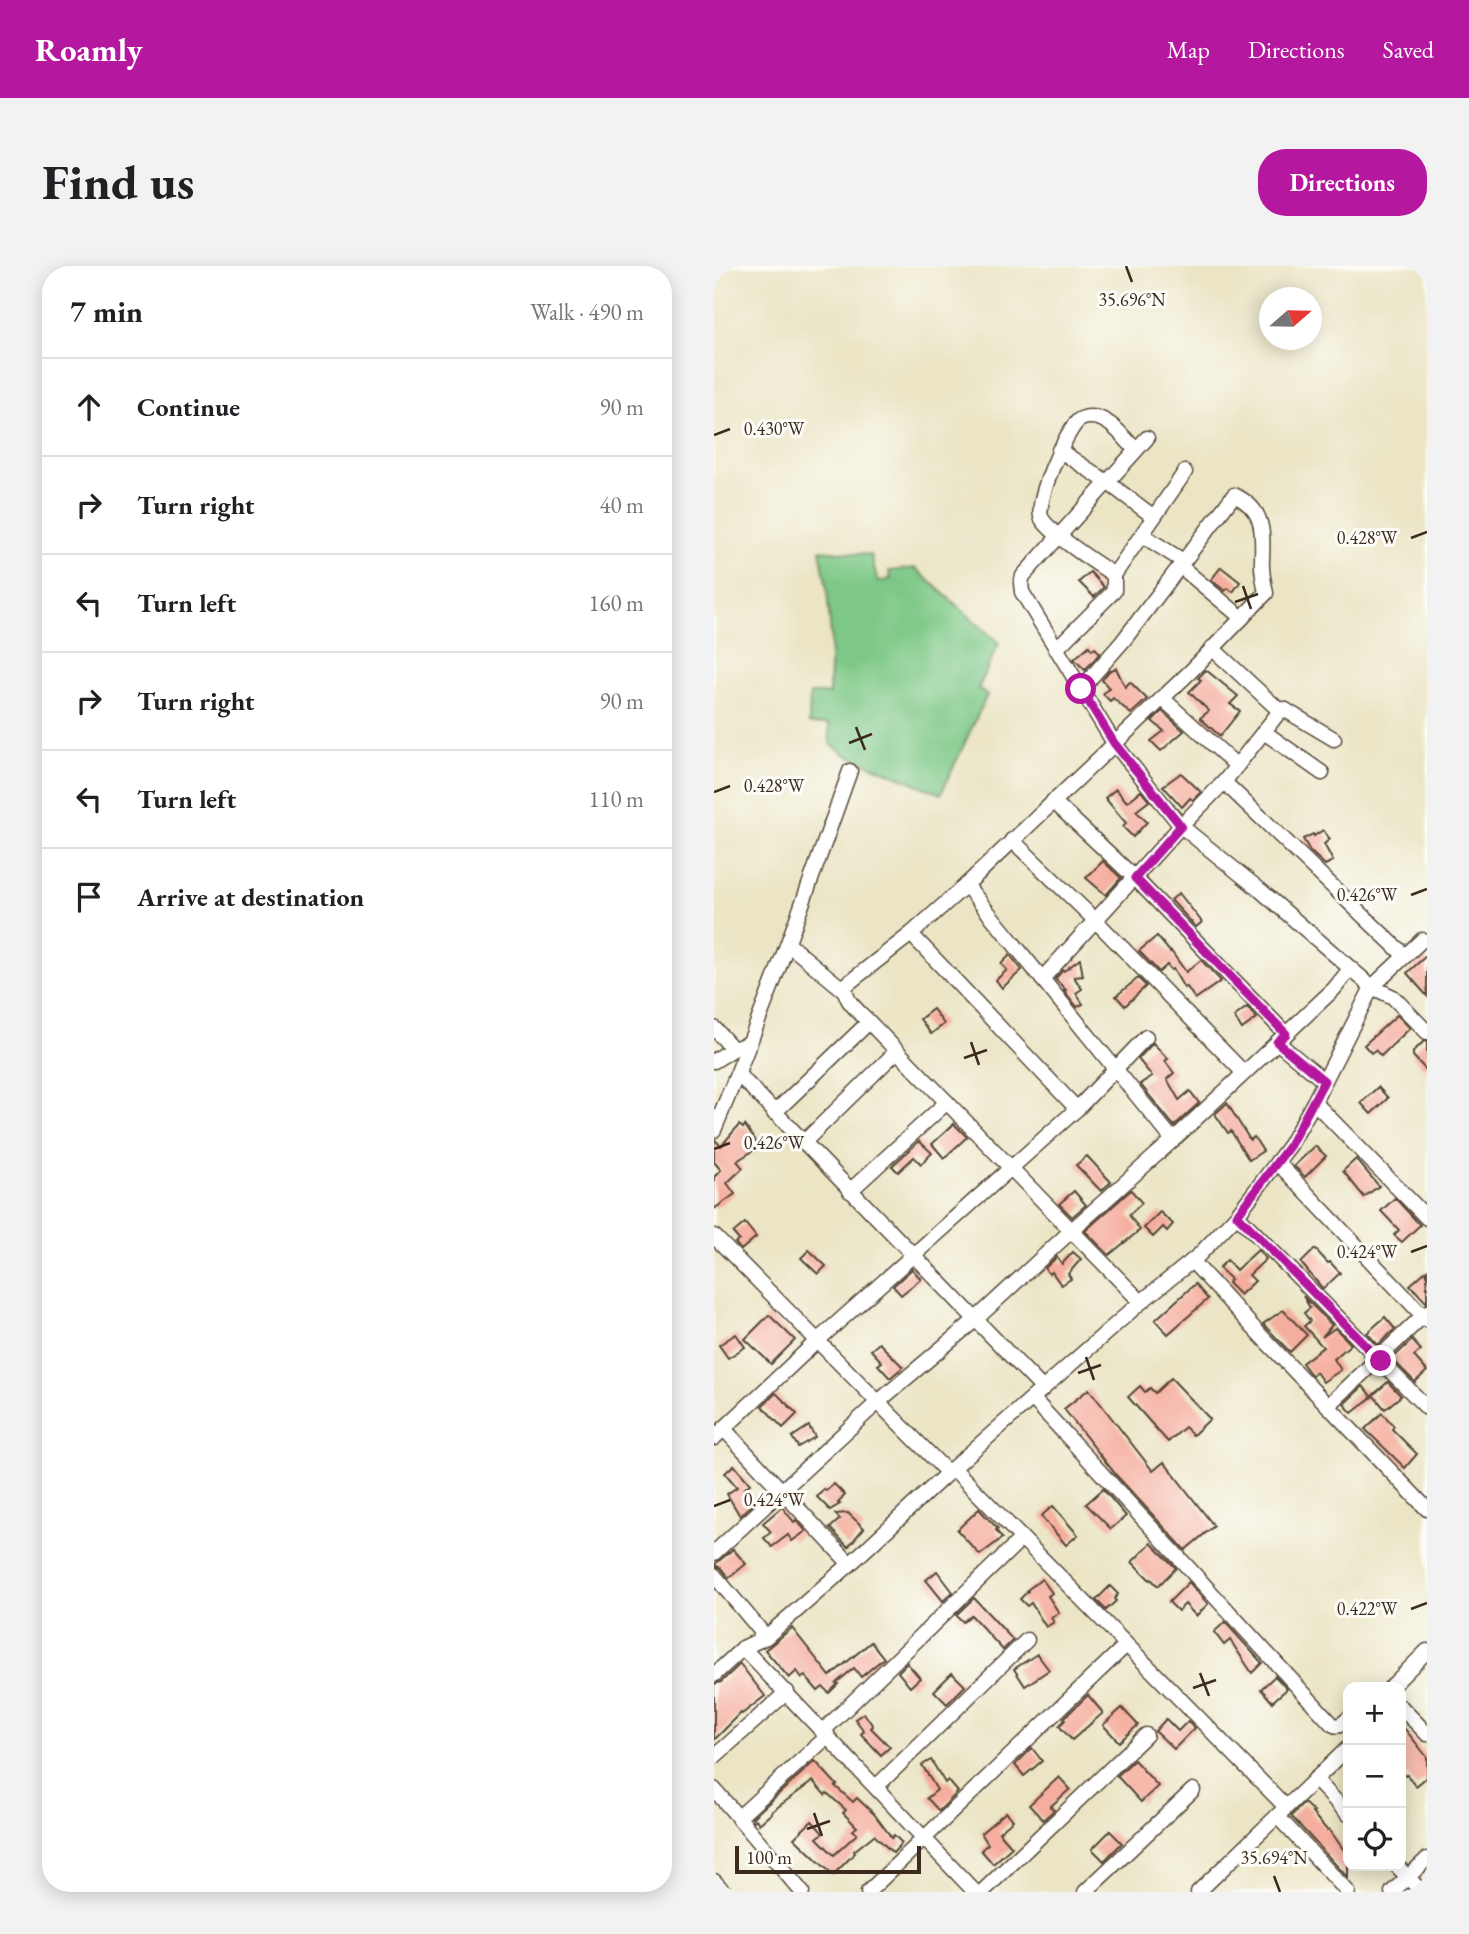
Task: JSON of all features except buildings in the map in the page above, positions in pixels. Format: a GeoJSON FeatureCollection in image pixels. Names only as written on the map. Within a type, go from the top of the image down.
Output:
{"type":"FeatureCollection","features":[{"type":"Feature","properties":{"kind":"street"},"geometry":{"type":"LineString","coordinates":[[1114,575],[1059,535],[1042,518],[1040,504],[1059,450],[1079,420],[1097,417],[1107,422],[1136,450]]}},
{"type":"Feature","properties":{"kind":"street"},"geometry":{"type":"LineString","coordinates":[[1147,438],[1023,576],[1022,592],[1114,743],[1181,826],[1260,890],[1371,987],[1393,997],[1427,1032]]}},
{"type":"Feature","properties":{"kind":"street"},"geometry":{"type":"LineString","coordinates":[[1059,450],[1154,517]]}},
{"type":"Feature","properties":{"kind":"street"},"geometry":{"type":"LineString","coordinates":[[1056,649],[1114,591],[1114,575],[1185,472]]}},
{"type":"Feature","properties":{"kind":"street"},"geometry":{"type":"LineString","coordinates":[[1081,689],[1123,641],[1234,495],[1250,503],[1259,519],[1264,541],[1261,562],[1266,593],[1162,698],[966,885],[911,934],[846,985],[845,991],[847,998],[869,1022],[1141,1302]]}},
{"type":"Feature","properties":{"kind":"street"},"geometry":{"type":"LineString","coordinates":[[1142,535],[1182,563],[1241,618]]}},
{"type":"Feature","properties":{"kind":"street"},"geometry":{"type":"LineString","coordinates":[[1212,648],[1280,711]]}},
{"type":"Feature","properties":{"kind":"street"},"geometry":{"type":"LineString","coordinates":[[1162,698],[1237,766]]}},
{"type":"Feature","properties":{"kind":"street"},"geometry":{"type":"LineString","coordinates":[[1042,979],[1224,782],[1280,711],[1284,709],[1334,739]]}},
{"type":"Feature","properties":{"kind":"street"},"geometry":{"type":"LineString","coordinates":[[1265,732],[1322,773]]}},
{"type":"Feature","properties":{"kind":"street"},"geometry":{"type":"LineString","coordinates":[[714,1130],[788,944],[850,771]]}},
{"type":"Feature","properties":{"kind":"street"},"geometry":{"type":"LineString","coordinates":[[1224,782],[1405,956]]}},
{"type":"Feature","properties":{"kind":"street"},"geometry":{"type":"LineString","coordinates":[[1053,801],[1135,878],[1281,1038],[1324,1081]]}},
{"type":"Feature","properties":{"kind":"street"},"geometry":{"type":"LineString","coordinates":[[1012,840],[1095,920],[1244,1073]]}},
{"type":"Feature","properties":{"kind":"street"},"geometry":{"type":"LineString","coordinates":[[966,885],[1173,1140]]}},
{"type":"Feature","properties":{"kind":"street"},"geometry":{"type":"LineString","coordinates":[[911,934],[1077,1109]]}},
{"type":"Feature","properties":{"kind":"street"},"geometry":{"type":"LineString","coordinates":[[714,1675],[744,1648],[766,1637],[850,1564],[950,1471],[1141,1302],[1192,1261],[1237,1215],[1290,1145],[1371,987],[1422,940]]}},
{"type":"Feature","properties":{"kind":"street"},"geometry":{"type":"LineString","coordinates":[[788,944],[845,991]]}},
{"type":"Feature","properties":{"kind":"street"},"geometry":{"type":"LineString","coordinates":[[714,1553],[878,1402],[975,1320],[1173,1140],[1334,989],[1350,969]]}},
{"type":"Feature","properties":{"kind":"street"},"geometry":{"type":"LineString","coordinates":[[774,1113],[869,1022]]}},
{"type":"Feature","properties":{"kind":"street"},"geometry":{"type":"LineString","coordinates":[[714,1028],[733,1049]]}},
{"type":"Feature","properties":{"kind":"street"},"geometry":{"type":"LineString","coordinates":[[850,1564],[781,1491],[719,1433],[817,1341],[1077,1109],[1146,1037]]}},
{"type":"Feature","properties":{"kind":"street"},"geometry":{"type":"LineString","coordinates":[[714,1061],[733,1049],[750,1043]]}},
{"type":"Feature","properties":{"kind":"street"},"geometry":{"type":"LineString","coordinates":[[804,1142],[897,1051]]}},
{"type":"Feature","properties":{"kind":"street"},"geometry":{"type":"LineString","coordinates":[[738,1074],[975,1320],[1332,1724],[1340,1726],[1343,1723]]}},
{"type":"Feature","properties":{"kind":"street"},"geometry":{"type":"LineString","coordinates":[[850,1191],[947,1102]]}},
{"type":"Feature","properties":{"kind":"street"},"geometry":{"type":"LineString","coordinates":[[1314,1102],[1427,1218]]}},
{"type":"Feature","properties":{"kind":"street"},"geometry":{"type":"LineString","coordinates":[[1277,1162],[1426,1316],[1328,1406]]}},
{"type":"Feature","properties":{"kind":"street"},"geometry":{"type":"LineString","coordinates":[[1237,1215],[1427,1408]]}},
{"type":"Feature","properties":{"kind":"street"},"geometry":{"type":"LineString","coordinates":[[714,1236],[878,1402],[1021,1539],[1126,1645],[1281,1812],[1348,1892]]}},
{"type":"Feature","properties":{"kind":"street"},"geometry":{"type":"LineString","coordinates":[[1192,1261],[1427,1508]]}},
{"type":"Feature","properties":{"kind":"street"},"geometry":{"type":"LineString","coordinates":[[738,1818],[1021,1539]]}},
{"type":"Feature","properties":{"kind":"street"},"geometry":{"type":"LineString","coordinates":[[714,1575],[766,1637]]}},
{"type":"Feature","properties":{"kind":"street"},"geometry":{"type":"LineString","coordinates":[[714,1598],[732,1598]]}},
{"type":"Feature","properties":{"kind":"street"},"geometry":{"type":"LineString","coordinates":[[876,1787],[1027,1640]]}},
{"type":"Feature","properties":{"kind":"street"},"geometry":{"type":"LineString","coordinates":[[868,1892],[1126,1645]]}},
{"type":"Feature","properties":{"kind":"street"},"geometry":{"type":"LineString","coordinates":[[744,1648],[975,1892]]}},
{"type":"Feature","properties":{"kind":"street"},"geometry":{"type":"LineString","coordinates":[[1396,1682],[1427,1651]]}},
{"type":"Feature","properties":{"kind":"street"},"geometry":{"type":"LineString","coordinates":[[714,1758],[787,1692]]}},
{"type":"Feature","properties":{"kind":"street"},"geometry":{"type":"LineString","coordinates":[[1406,1712],[1427,1734]]}},
{"type":"Feature","properties":{"kind":"street"},"geometry":{"type":"LineString","coordinates":[[982,1892],[1146,1735]]}},
{"type":"Feature","properties":{"kind":"street"},"geometry":{"type":"LineString","coordinates":[[1208,1889],[1281,1812],[1343,1753]]}},
{"type":"Feature","properties":{"kind":"street"},"geometry":{"type":"LineString","coordinates":[[1315,1779],[1343,1809]]}},
{"type":"Feature","properties":{"kind":"street"},"geometry":{"type":"LineString","coordinates":[[714,1789],[802,1892]]}},
{"type":"Feature","properties":{"kind":"street"},"geometry":{"type":"LineString","coordinates":[[1085,1892],[1193,1790]]}},
{"type":"Feature","properties":{"kind":"street"},"geometry":{"type":"LineString","coordinates":[[1392,1892],[1427,1859]]}},
{"type":"Feature","properties":{"kind":"street"},"geometry":{"type":"LineString","coordinates":[[1402,1871],[1422,1892]]}},
{"type":"Feature","properties":{"kind":"street"},"geometry":{"type":"LineString","coordinates":[[714,1881],[724,1892]]}},
{"type":"Feature","properties":{"kind":"green space"},"geometry":{"type":"Polygon","coordinates":[[[820,550],[871,555],[878,582],[891,579],[889,571],[915,568],[999,643],[978,689],[987,695],[941,794],[846,755],[830,743],[829,724],[809,724],[810,694],[829,694],[831,637],[820,550]]]}},
{"type":"Feature","properties":{"kind":"route"},"geometry":{"type":"LineString","coordinates":[[1081,689],[1114,743],[1181,826],[1135,878],[1286,1034],[1277,1042],[1324,1081],[1290,1145],[1237,1215],[1381,1361]]}}]}
